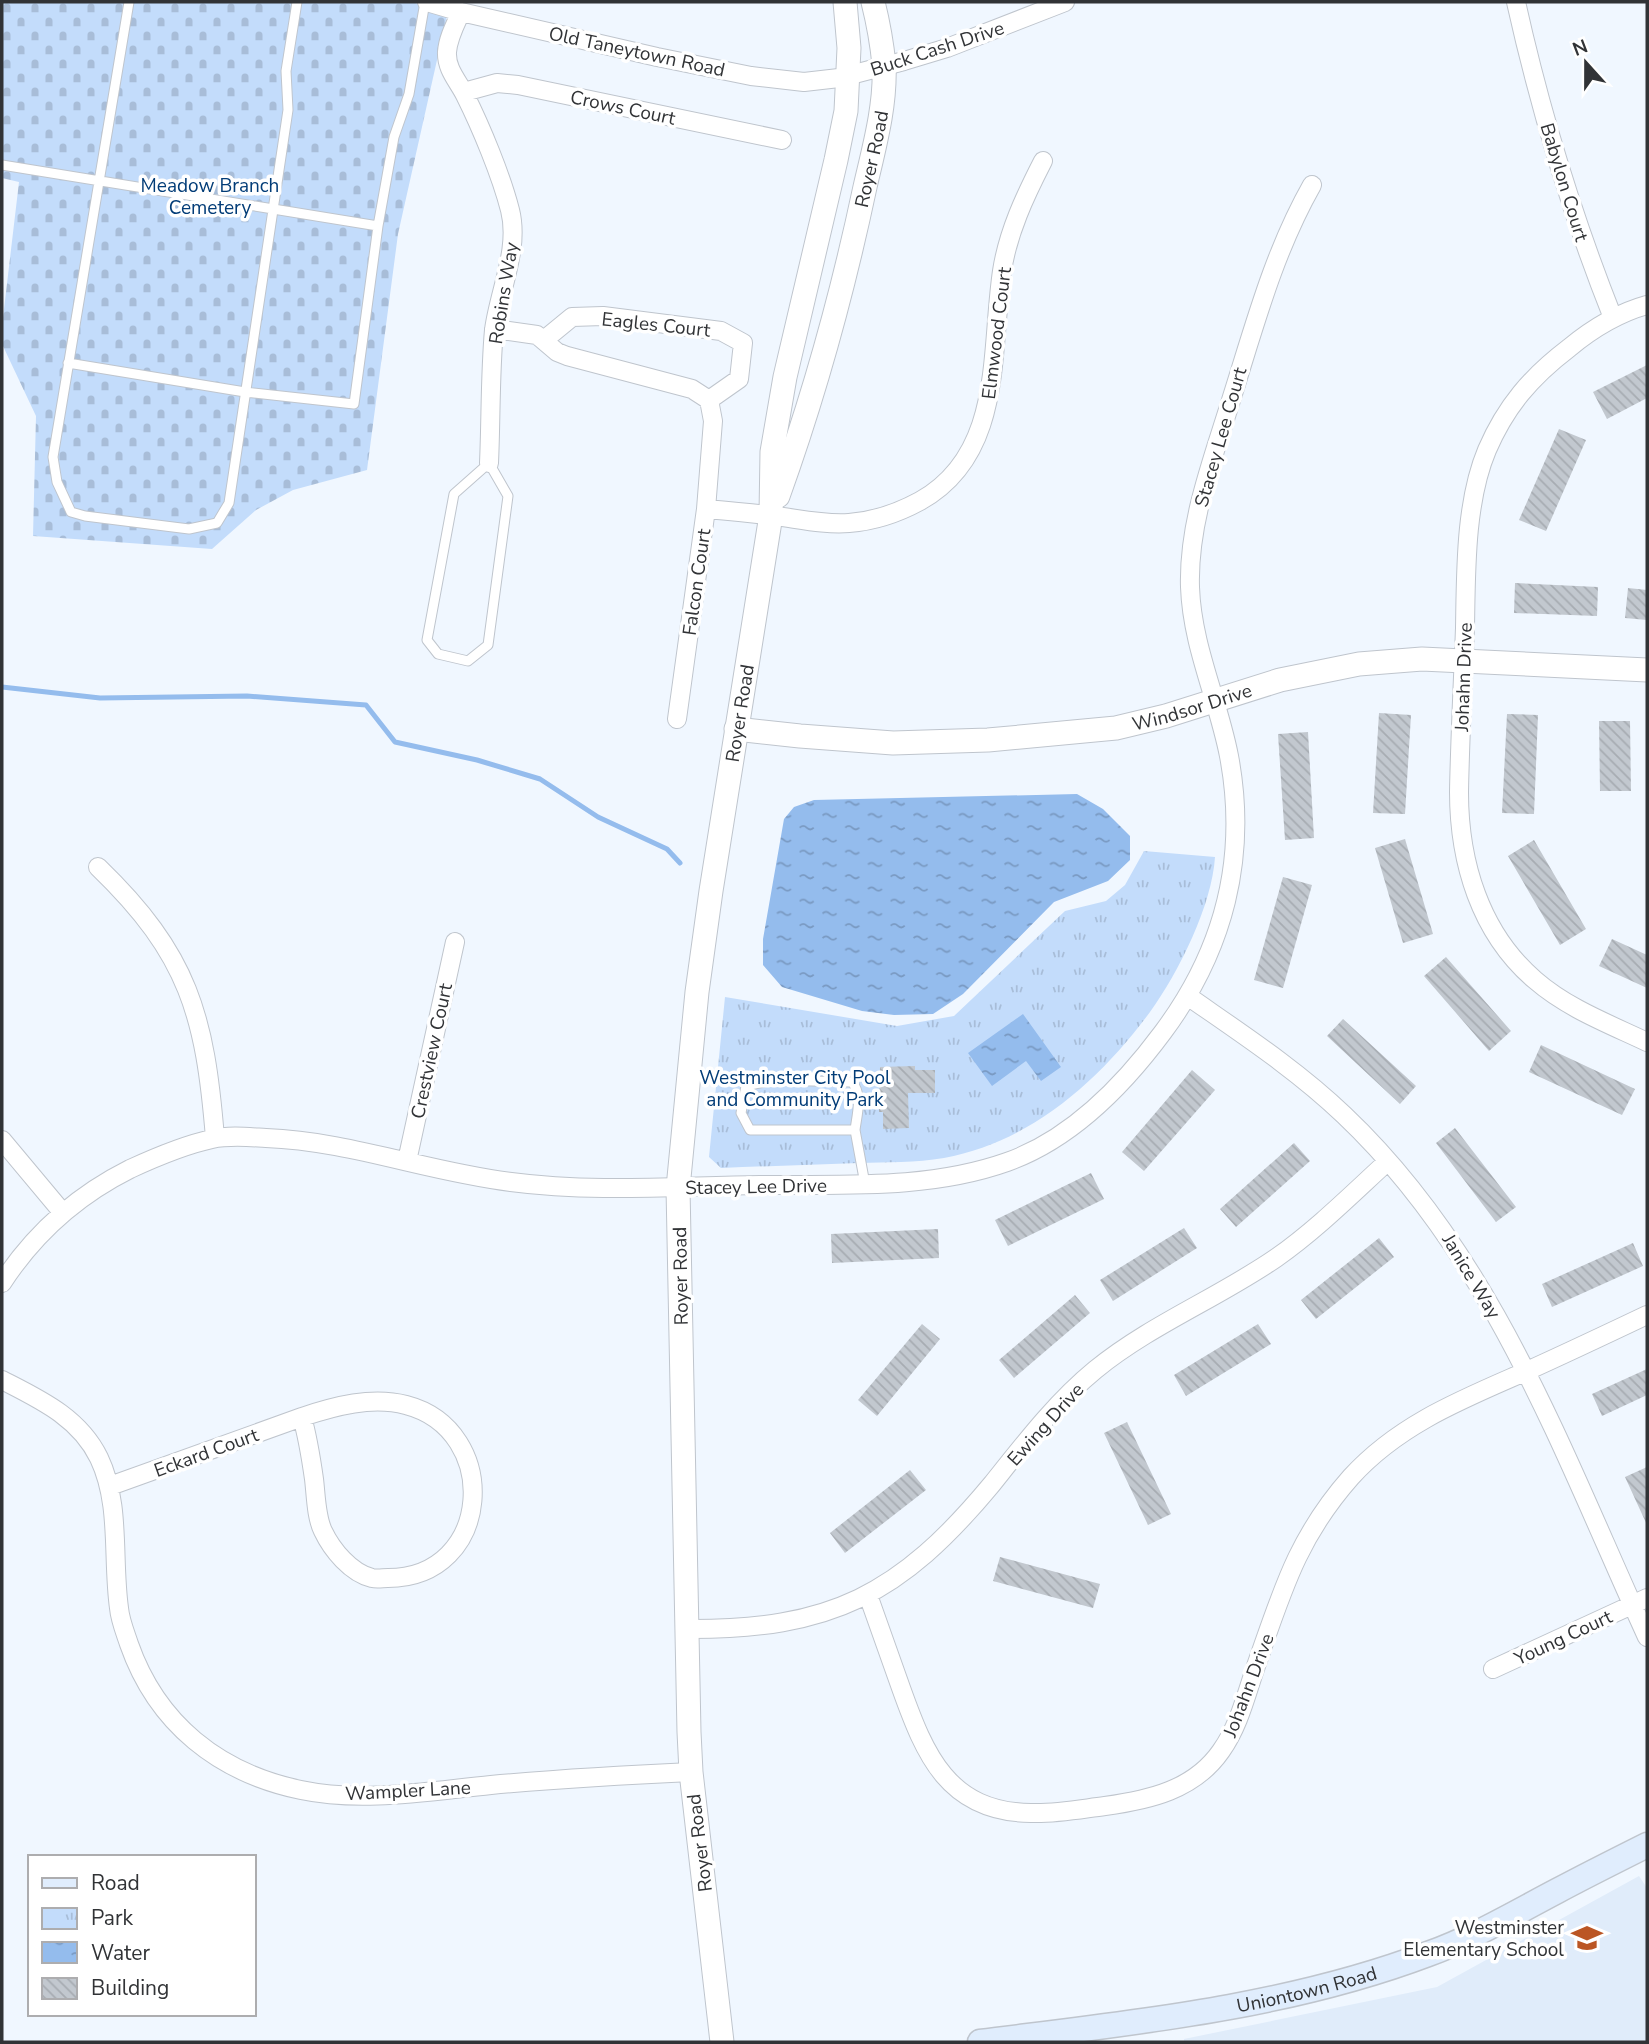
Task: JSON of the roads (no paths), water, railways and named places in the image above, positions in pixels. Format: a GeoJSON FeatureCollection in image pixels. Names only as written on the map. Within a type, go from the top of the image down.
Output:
{"type":"FeatureCollection","features":[{"type":"Feature","properties":{"kind":"main road","name":"Uniontown Road"},"geometry":{"type":"LineString","coordinates":[[979,2042],[1208,2010],[1286,1996],[1377,1972],[1430,1954],[1488,1927],[1647,1845]]}},
{"type":"Feature","properties":{"kind":"street","name":"Old Taneytown Road"},"geometry":{"type":"LineString","coordinates":[[426,2],[657,57],[751,76],[804,82],[848,76]]}},
{"type":"Feature","properties":{"kind":"street","name":"Royer Road"},"geometry":{"type":"LineString","coordinates":[[722,2042],[691,1772],[678,1188],[701,967],[725,791],[771,515],[772,452],[785,377],[846,111],[849,48],[845,2]]}},
{"type":"Feature","properties":{"kind":"street","name":"Royer Road"},"geometry":{"type":"LineString","coordinates":[[771,515],[793,454],[836,311],[878,128],[884,66],[873,2]]}},
{"type":"Feature","properties":{"kind":"street","name":"Buck Cash Drive"},"geometry":{"type":"LineString","coordinates":[[848,76],[947,48],[1065,2]]}},
{"type":"Feature","properties":{"kind":"street","name":"Babylon Court"},"geometry":{"type":"LineString","coordinates":[[1516,2],[1567,195],[1613,318]]}},
{"type":"Feature","properties":{"kind":"street","name":"Robins Way"},"geometry":{"type":"LineString","coordinates":[[461,12],[450,36],[448,66],[464,92],[505,196],[513,228],[495,329],[489,463]]}},
{"type":"Feature","properties":{"kind":"street","name":"Crows Court"},"geometry":{"type":"LineString","coordinates":[[464,92],[497,83],[518,85],[782,140]]}},
{"type":"Feature","properties":{"kind":"street","name":"Elmwood Court"},"geometry":{"type":"LineString","coordinates":[[771,515],[816,522],[870,521],[909,507],[952,478],[968,457],[982,423],[991,384],[1002,269],[1020,207],[1043,162]]}},
{"type":"Feature","properties":{"kind":"street","name":"Stacey Lee Court"},"geometry":{"type":"LineString","coordinates":[[1214,700],[1192,616],[1191,553],[1198,509],[1259,305],[1292,220],[1312,185]]}},
{"type":"Feature","properties":{"kind":"street","name":"Johahn Drive"},"geometry":{"type":"LineString","coordinates":[[1647,305],[1613,318],[1584,335],[1531,380],[1515,398],[1486,451],[1471,517],[1466,568],[1459,824],[1471,883],[1486,917],[1507,951],[1535,979],[1588,1014],[1647,1042]]}},
{"type":"Feature","properties":{"kind":"street","name":"Eagles Court"},"geometry":{"type":"LineString","coordinates":[[544,340],[572,317],[603,317],[721,331],[743,342],[739,379],[709,400]]}},
{"type":"Feature","properties":{"kind":"street"},"geometry":{"type":"LineString","coordinates":[[495,329],[529,332],[567,356],[692,389],[709,400],[713,421],[706,509]]}},
{"type":"Feature","properties":{"kind":"street","name":"Falcon Court"},"geometry":{"type":"LineString","coordinates":[[677,719],[706,509],[771,515]]}},
{"type":"Feature","properties":{"kind":"street","name":"Windsor Drive"},"geometry":{"type":"LineString","coordinates":[[736,729],[893,743],[988,740],[1116,728],[1166,716],[1280,680],[1359,664],[1422,659],[1647,670]]}},
{"type":"Feature","properties":{"kind":"street","name":"Stacey Lee Drive"},"geometry":{"type":"LineString","coordinates":[[2,1283],[37,1237],[63,1213],[102,1185],[152,1159],[215,1138],[305,1140],[467,1176],[555,1187],[678,1188],[930,1180],[969,1173],[1010,1161],[1041,1147],[1104,1100],[1160,1037],[1189,997],[1212,951],[1226,908],[1233,858],[1235,800],[1229,755],[1214,700]]}},
{"type":"Feature","properties":{"kind":"street"},"geometry":{"type":"LineString","coordinates":[[98,867],[137,907],[166,945],[180,971],[200,1024],[210,1075],[215,1138]]}},
{"type":"Feature","properties":{"kind":"street","name":"Crestview Court"},"geometry":{"type":"LineString","coordinates":[[407,1161],[455,942]]}},
{"type":"Feature","properties":{"kind":"street","name":"Janice Way"},"geometry":{"type":"LineString","coordinates":[[1189,997],[1286,1066],[1344,1115],[1388,1161],[1459,1252],[1526,1371],[1640,1601],[1647,1637]]}},
{"type":"Feature","properties":{"kind":"street"},"geometry":{"type":"LineString","coordinates":[[2,1140],[63,1213]]}},
{"type":"Feature","properties":{"kind":"street","name":"Ewing Drive"},"geometry":{"type":"LineString","coordinates":[[686,1629],[759,1627],[832,1611],[869,1595],[914,1565],[953,1528],[1048,1416],[1097,1369],[1129,1346],[1274,1259],[1313,1229],[1388,1161]]}},
{"type":"Feature","properties":{"kind":"street","name":"Johahn Drive"},"geometry":{"type":"LineString","coordinates":[[869,1595],[920,1739],[936,1767],[965,1794],[999,1809],[1029,1813],[1059,1812],[1144,1800],[1172,1791],[1196,1777],[1220,1754],[1236,1727],[1285,1582],[1299,1551],[1325,1508],[1352,1476],[1375,1453],[1408,1428],[1453,1403],[1647,1315]]}},
{"type":"Feature","properties":{"kind":"street","name":"Wampler Lane"},"geometry":{"type":"LineString","coordinates":[[2,1380],[52,1407],[74,1423],[98,1456],[110,1486],[119,1611],[137,1666],[154,1696],[176,1725],[220,1760],[265,1781],[342,1796],[691,1772]]}},
{"type":"Feature","properties":{"kind":"street","name":"Eckard Court"},"geometry":{"type":"LineString","coordinates":[[110,1486],[302,1417],[356,1403],[405,1404],[425,1412],[445,1425],[461,1444],[469,1466],[471,1511],[461,1539],[449,1556],[438,1565],[416,1574],[371,1578],[352,1567],[336,1552],[322,1530],[310,1449],[302,1417]]}},
{"type":"Feature","properties":{"kind":"street","name":"Young Court"},"geometry":{"type":"LineString","coordinates":[[1493,1669],[1640,1601]]}},
{"type":"Feature","properties":{"kind":"lane"},"geometry":{"type":"LineString","coordinates":[[129,2],[53,457],[57,482],[71,512],[189,529],[217,523],[229,503],[288,110],[286,71],[297,2]]}},
{"type":"Feature","properties":{"kind":"lane"},"geometry":{"type":"LineString","coordinates":[[68,363],[245,392],[354,404],[378,226],[394,137],[409,94],[426,2]]}},
{"type":"Feature","properties":{"kind":"lane"},"geometry":{"type":"LineString","coordinates":[[2,165],[378,226]]}},
{"type":"Feature","properties":{"kind":"lane"},"geometry":{"type":"LineString","coordinates":[[489,463],[508,496],[488,645],[468,661],[438,654],[427,640],[454,494],[489,463]]}},
{"type":"Feature","properties":{"kind":"lane"},"geometry":{"type":"LineString","coordinates":[[855,1130],[750,1130],[741,1113],[746,1086],[773,1080],[852,1082],[857,1088],[859,1098],[855,1130],[865,1184]]}},
{"type":"Feature","properties":{"kind":"water"},"geometry":{"type":"Polygon","coordinates":[[[1077,794],[1103,809],[1130,836],[1130,860],[1108,881],[1054,902],[963,994],[933,1014],[894,1015],[862,1011],[782,987],[763,965],[763,939],[784,819],[794,807],[814,800],[1077,794]]]}},
{"type":"Feature","properties":{"kind":"water"},"geometry":{"type":"Polygon","coordinates":[[[1023,1014],[1061,1067],[1041,1081],[1026,1061],[992,1086],[968,1053],[1023,1014]]]}},
{"type":"Feature","properties":{"kind":"waterway"},"geometry":{"type":"LineString","coordinates":[[2,687],[100,698],[247,696],[366,705],[395,742],[477,760],[540,779],[598,817],[667,849],[680,863]]}},
{"type":"Feature","properties":{"kind":"place","name":"Westminster Elementary School"},"geometry":{"type":"Point","coordinates":[1587,1938]}},
{"type":"Feature","properties":{"kind":"park label","name":"Meadow Branch Cemetery"},"geometry":{"type":"Point","coordinates":[210,196]}},
{"type":"Feature","properties":{"kind":"park label","name":"Westminster City Pool and Community Park"},"geometry":{"type":"Point","coordinates":[795,1088]}}]}
